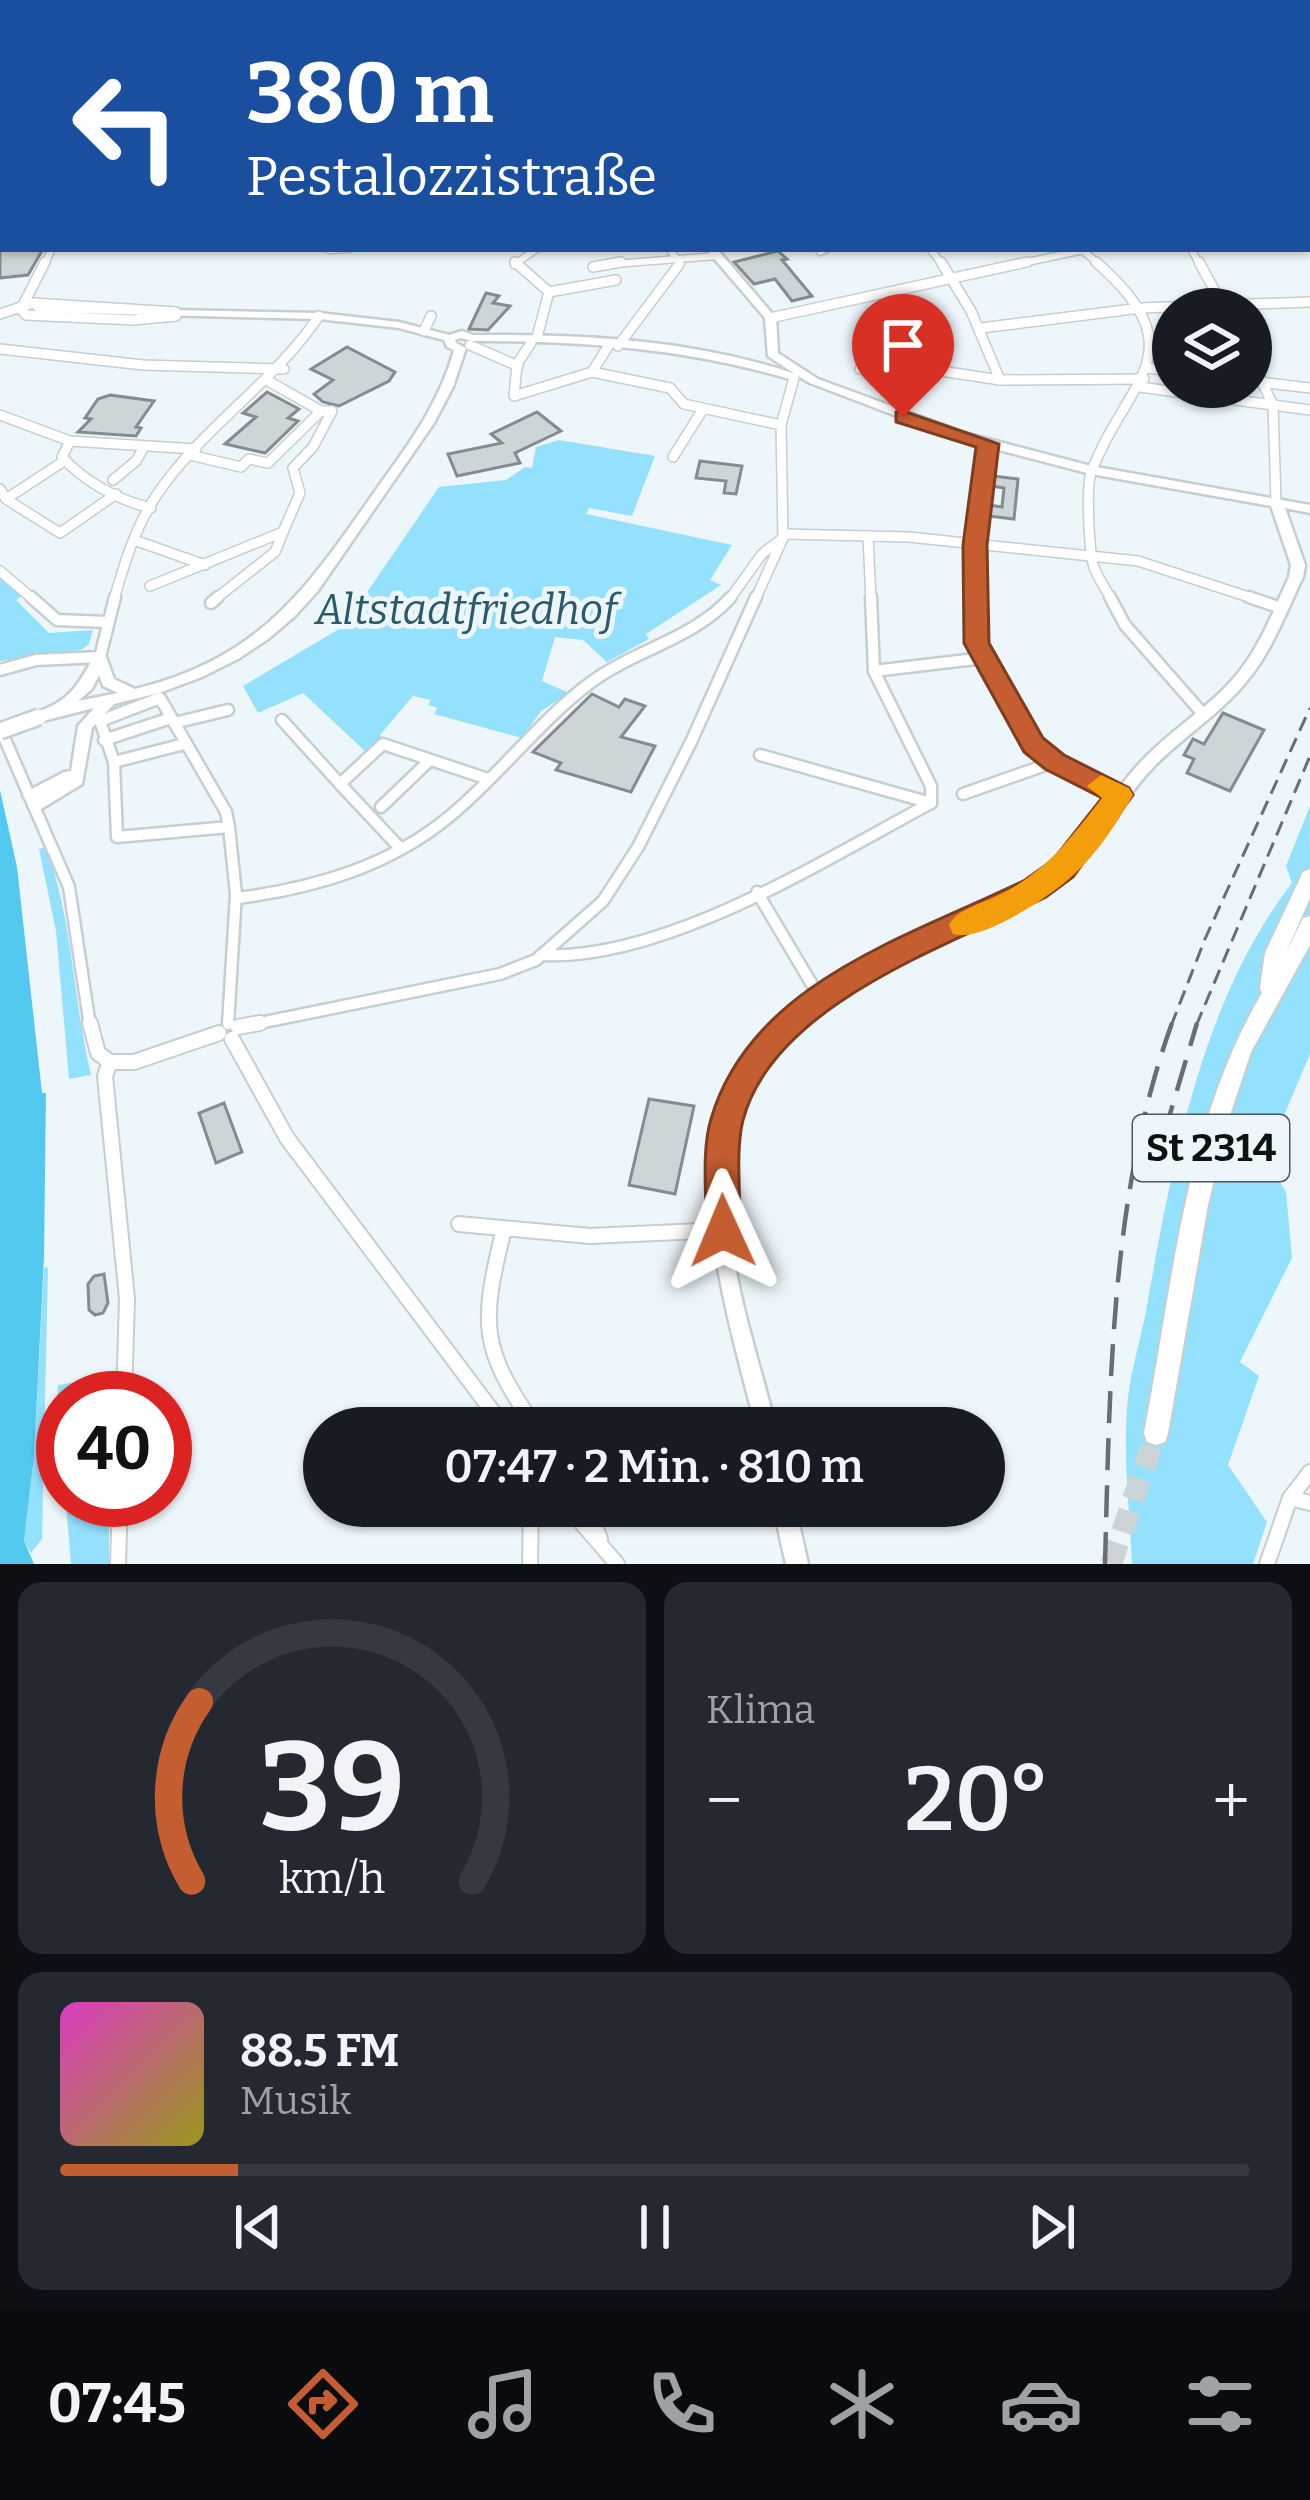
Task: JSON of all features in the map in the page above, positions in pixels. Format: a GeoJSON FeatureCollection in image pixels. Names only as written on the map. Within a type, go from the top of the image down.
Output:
{"type":"FeatureCollection","features":[{"type":"Feature","properties":{"kind":"highway","name":"St 2314"},"geometry":{"type":"LineString","coordinates":[[1269,993],[1275,953],[1310,878]]}},
{"type":"Feature","properties":{"kind":"highway","name":"St 2314"},"geometry":{"type":"LineString","coordinates":[[1156,1433],[1205,1168],[1234,1069],[1269,993],[1310,924]]}},
{"type":"Feature","properties":{"kind":"street"},"geometry":{"type":"LineString","coordinates":[[29,306],[51,252]]}},
{"type":"Feature","properties":{"kind":"street"},"geometry":{"type":"LineString","coordinates":[[526,252],[512,264],[549,292]]}},
{"type":"Feature","properties":{"kind":"street"},"geometry":{"type":"LineString","coordinates":[[671,252],[681,264]]}},
{"type":"Feature","properties":{"kind":"street"},"geometry":{"type":"LineString","coordinates":[[592,372],[672,269],[714,252],[770,318],[772,355]]}},
{"type":"Feature","properties":{"kind":"street"},"geometry":{"type":"LineString","coordinates":[[932,252],[954,278],[981,328],[1000,380]]}},
{"type":"Feature","properties":{"kind":"street"},"geometry":{"type":"LineString","coordinates":[[770,318],[1075,252]]}},
{"type":"Feature","properties":{"kind":"street"},"geometry":{"type":"LineString","coordinates":[[1086,252],[1141,308],[1151,339],[1143,378],[1091,470],[1093,557],[1125,626],[1203,714]]}},
{"type":"Feature","properties":{"kind":"street"},"geometry":{"type":"LineString","coordinates":[[1193,252],[1213,288]]}},
{"type":"Feature","properties":{"kind":"street"},"geometry":{"type":"LineString","coordinates":[[593,267],[625,259],[681,264]]}},
{"type":"Feature","properties":{"kind":"street"},"geometry":{"type":"LineString","coordinates":[[549,292],[616,280]]}},
{"type":"Feature","properties":{"kind":"street"},"geometry":{"type":"LineString","coordinates":[[549,292],[534,340],[518,366],[514,396],[592,372],[670,388],[683,404],[781,425]]}},
{"type":"Feature","properties":{"kind":"street"},"geometry":{"type":"LineString","coordinates":[[1272,304],[1310,302]]}},
{"type":"Feature","properties":{"kind":"street"},"geometry":{"type":"LineString","coordinates":[[0,314],[29,306],[185,315],[319,316],[424,331],[518,366]]}},
{"type":"Feature","properties":{"kind":"street"},"geometry":{"type":"LineString","coordinates":[[981,328],[1152,308]]}},
{"type":"Feature","properties":{"kind":"street"},"geometry":{"type":"LineString","coordinates":[[43,715],[81,692],[100,657],[116,584],[165,482],[284,369],[319,316]]}},
{"type":"Feature","properties":{"kind":"street"},"geometry":{"type":"LineString","coordinates":[[424,331],[431,316]]}},
{"type":"Feature","properties":{"kind":"street"},"geometry":{"type":"LineString","coordinates":[[463,342],[613,345],[755,364],[765,371],[781,368],[988,444],[1091,470],[1310,509]]}},
{"type":"Feature","properties":{"kind":"street"},"geometry":{"type":"LineString","coordinates":[[463,342],[448,386],[418,439],[298,610],[245,648],[139,693],[0,729],[69,886],[91,1032],[98,1053],[110,1062],[134,1062],[229,1031],[500,974],[541,955],[603,901],[638,847],[692,742],[783,536],[781,425],[796,376]]}},
{"type":"Feature","properties":{"kind":"street"},"geometry":{"type":"LineString","coordinates":[[1,348],[152,368],[284,369]]}},
{"type":"Feature","properties":{"kind":"street"},"geometry":{"type":"LineString","coordinates":[[755,364],[758,357],[772,355],[782,358],[781,368]]}},
{"type":"Feature","properties":{"kind":"street"},"geometry":{"type":"LineString","coordinates":[[860,369],[928,369],[1000,380],[1152,376]]}},
{"type":"Feature","properties":{"kind":"street"},"geometry":{"type":"LineString","coordinates":[[1143,378],[1310,410]]}},
{"type":"Feature","properties":{"kind":"street"},"geometry":{"type":"LineString","coordinates":[[211,603],[274,552],[300,494],[293,469],[313,447],[332,411],[321,411],[270,382]]}},
{"type":"Feature","properties":{"kind":"street"},"geometry":{"type":"LineString","coordinates":[[1272,384],[1310,388]]}},
{"type":"Feature","properties":{"kind":"street"},"geometry":{"type":"LineString","coordinates":[[761,1407],[723,1231],[722,1152],[748,1070],[778,1033],[820,998],[893,956],[1036,889],[1063,868],[1168,740],[1234,687],[1281,608],[1298,565],[1276,502],[1273,406]]}},
{"type":"Feature","properties":{"kind":"street"},"geometry":{"type":"LineString","coordinates":[[673,457],[703,409]]}},
{"type":"Feature","properties":{"kind":"street"},"geometry":{"type":"LineString","coordinates":[[0,415],[70,442],[193,452],[241,467],[249,459],[268,463],[321,411]]}},
{"type":"Feature","properties":{"kind":"street"},"geometry":{"type":"LineString","coordinates":[[70,442],[64,461],[3,494],[60,532],[116,494]]}},
{"type":"Feature","properties":{"kind":"street"},"geometry":{"type":"LineString","coordinates":[[988,444],[975,545],[976,643],[1020,728],[1054,762],[1120,795]]}},
{"type":"Feature","properties":{"kind":"street"},"geometry":{"type":"LineString","coordinates":[[108,483],[136,461],[144,447]]}},
{"type":"Feature","properties":{"kind":"street"},"geometry":{"type":"LineString","coordinates":[[64,461],[108,483],[116,494],[151,508]]}},
{"type":"Feature","properties":{"kind":"street"},"geometry":{"type":"LineString","coordinates":[[1227,493],[1262,509],[1286,530]]}},
{"type":"Feature","properties":{"kind":"street"},"geometry":{"type":"LineString","coordinates":[[150,586],[283,532]]}},
{"type":"Feature","properties":{"kind":"street"},"geometry":{"type":"LineString","coordinates":[[238,898],[300,892],[399,847],[447,819],[556,709],[595,679],[714,614],[747,578],[762,548],[783,536],[868,536],[1152,563],[1281,608]]}},
{"type":"Feature","properties":{"kind":"street"},"geometry":{"type":"LineString","coordinates":[[868,536],[874,671],[931,786],[932,803]]}},
{"type":"Feature","properties":{"kind":"street"},"geometry":{"type":"LineString","coordinates":[[134,540],[206,565]]}},
{"type":"Feature","properties":{"kind":"street"},"geometry":{"type":"LineString","coordinates":[[0,571],[57,620],[108,622]]}},
{"type":"Feature","properties":{"kind":"street"},"geometry":{"type":"LineString","coordinates":[[100,657],[112,686],[139,693]]}},
{"type":"Feature","properties":{"kind":"street"},"geometry":{"type":"LineString","coordinates":[[0,670],[36,659],[100,657]]}},
{"type":"Feature","properties":{"kind":"street"},"geometry":{"type":"LineString","coordinates":[[874,671],[984,658]]}},
{"type":"Feature","properties":{"kind":"street"},"geometry":{"type":"LineString","coordinates":[[33,801],[69,788],[81,773],[82,737],[93,715],[116,698]]}},
{"type":"Feature","properties":{"kind":"street"},"geometry":{"type":"LineString","coordinates":[[230,827],[117,837],[114,762],[100,722],[160,698],[230,827],[239,868],[229,1031],[286,1138],[489,1407]]}},
{"type":"Feature","properties":{"kind":"street"},"geometry":{"type":"LineString","coordinates":[[104,740],[228,710]]}},
{"type":"Feature","properties":{"kind":"street"},"geometry":{"type":"LineString","coordinates":[[43,715],[70,720],[82,737]]}},
{"type":"Feature","properties":{"kind":"street"},"geometry":{"type":"LineString","coordinates":[[282,720],[399,847]]}},
{"type":"Feature","properties":{"kind":"street"},"geometry":{"type":"LineString","coordinates":[[340,784],[383,743],[488,779]]}},
{"type":"Feature","properties":{"kind":"street"},"geometry":{"type":"LineString","coordinates":[[114,762],[184,744]]}},
{"type":"Feature","properties":{"kind":"street"},"geometry":{"type":"LineString","coordinates":[[760,755],[932,803]]}},
{"type":"Feature","properties":{"kind":"street"},"geometry":{"type":"LineString","coordinates":[[381,807],[429,761]]}},
{"type":"Feature","properties":{"kind":"street"},"geometry":{"type":"LineString","coordinates":[[963,794],[1054,762]]}},
{"type":"Feature","properties":{"kind":"street"},"geometry":{"type":"LineString","coordinates":[[541,955],[564,959],[668,933],[932,803]]}},
{"type":"Feature","properties":{"kind":"street"},"geometry":{"type":"LineString","coordinates":[[757,892],[820,998]]}},
{"type":"Feature","properties":{"kind":"street"},"geometry":{"type":"LineString","coordinates":[[110,1062],[105,1076],[127,1299],[125,1371]]}},
{"type":"Feature","properties":{"kind":"street"},"geometry":{"type":"LineString","coordinates":[[459,1224],[503,1233],[723,1231]]}},
{"type":"Feature","properties":{"kind":"street"},"geometry":{"type":"LineString","coordinates":[[503,1233],[487,1297],[484,1340],[500,1378],[521,1407]]}},
{"type":"Feature","properties":{"kind":"street"},"geometry":{"type":"LineString","coordinates":[[1267,1564],[1291,1498],[1310,1472]]}},
{"type":"Feature","properties":{"kind":"street"},"geometry":{"type":"LineString","coordinates":[[1291,1498],[1310,1503]]}},
{"type":"Feature","properties":{"kind":"street"},"geometry":{"type":"LineString","coordinates":[[118,1564],[119,1527]]}},
{"type":"Feature","properties":{"kind":"street"},"geometry":{"type":"LineString","coordinates":[[530,1564],[531,1527]]}},
{"type":"Feature","properties":{"kind":"street"},"geometry":{"type":"LineString","coordinates":[[585,1527],[617,1564]]}},
{"type":"Feature","properties":{"kind":"street"},"geometry":{"type":"LineString","coordinates":[[595,1527],[603,1548]]}},
{"type":"Feature","properties":{"kind":"street"},"geometry":{"type":"LineString","coordinates":[[789,1527],[797,1564]]}},
{"type":"Feature","properties":{"kind":"green space","name":"Altstadtfriedhof"},"geometry":{"type":"Polygon","coordinates":[[[559,440],[655,456],[632,516],[589,508],[586,514],[732,545],[710,580],[721,585],[646,634],[649,639],[607,662],[583,640],[555,637],[542,681],[569,693],[541,711],[522,738],[434,714],[437,708],[428,705],[431,700],[413,696],[367,753],[303,693],[258,713],[243,686],[344,626],[439,487],[506,480],[525,467],[532,468],[536,447],[559,440]]]}},
{"type":"Feature","properties":{"kind":"green space"},"geometry":{"type":"Polygon","coordinates":[[[0,577],[22,596],[16,600],[49,633],[93,630],[89,644],[81,650],[0,661],[0,577]]]}},
{"type":"Feature","properties":{"kind":"green space"},"geometry":{"type":"Polygon","coordinates":[[[1310,806],[1310,1054],[1275,1137],[1270,1166],[1286,1192],[1292,1258],[1240,1362],[1259,1376],[1228,1465],[1267,1522],[1253,1564],[1132,1564],[1128,1397],[1179,1143],[1212,1032],[1234,980],[1292,883],[1286,866],[1310,806]]]}},
{"type":"Feature","properties":{"kind":"green space"},"geometry":{"type":"Polygon","coordinates":[[[46,847],[62,903],[91,1075],[69,1079],[56,931],[39,849],[46,847]]]}},
{"type":"Feature","properties":{"kind":"green space"},"geometry":{"type":"Polygon","coordinates":[[[48,1267],[46,1371],[39,1371],[44,1268],[48,1267]]]}},
{"type":"Feature","properties":{"kind":"green space"},"geometry":{"type":"Polygon","coordinates":[[[36,1418],[36,1527],[42,1527],[42,1539],[31,1553],[24,1542],[36,1418]]]}},
{"type":"Feature","properties":{"kind":"green space"},"geometry":{"type":"Polygon","coordinates":[[[68,1527],[109,1527],[109,1564],[71,1564],[68,1527]]]}},
{"type":"Feature","properties":{"kind":"shaded area"},"geometry":{"type":"Polygon","coordinates":[[[0,790],[17,867],[42,1093],[46,1093],[44,1257],[34,1456],[24,1541],[34,1564],[0,1564],[0,790]]]}},
{"type":"Feature","properties":{"kind":"building"},"geometry":{"type":"Polygon","coordinates":[[[0,252],[41,252],[28,275],[0,278],[0,252]]]}},
{"type":"Feature","properties":{"kind":"building"},"geometry":{"type":"Polygon","coordinates":[[[779,252],[812,296],[792,301],[775,279],[754,284],[734,262],[779,252]]]}},
{"type":"Feature","properties":{"kind":"building"},"geometry":{"type":"Polygon","coordinates":[[[486,293],[499,296],[493,303],[510,306],[488,330],[469,329],[486,293]]]}},
{"type":"Feature","properties":{"kind":"building"},"geometry":{"type":"Polygon","coordinates":[[[347,347],[395,372],[389,381],[339,406],[323,402],[314,394],[333,380],[311,369],[347,347]]]}},
{"type":"Feature","properties":{"kind":"building"},"geometry":{"type":"Polygon","coordinates":[[[267,392],[299,409],[288,418],[298,421],[265,453],[225,444],[256,417],[243,413],[267,392]]]}},
{"type":"Feature","properties":{"kind":"building"},"geometry":{"type":"Polygon","coordinates":[[[110,395],[154,401],[136,427],[141,428],[136,436],[78,432],[91,419],[85,418],[98,399],[110,395]]]}},
{"type":"Feature","properties":{"kind":"building"},"geometry":{"type":"Polygon","coordinates":[[[537,412],[561,431],[515,453],[520,463],[457,476],[448,454],[502,443],[491,434],[537,412]]]}},
{"type":"Feature","properties":{"kind":"building"},"geometry":{"type":"Polygon","coordinates":[[[700,461],[742,466],[736,494],[724,493],[726,481],[696,478],[700,461]]]}},
{"type":"Feature","properties":{"kind":"building"},"geometry":{"type":"Polygon","coordinates":[[[993,476],[1018,479],[1014,519],[988,516],[989,505],[1002,507],[1004,488],[992,486],[993,476]]]}},
{"type":"Feature","properties":{"kind":"building"},"geometry":{"type":"Polygon","coordinates":[[[592,694],[619,707],[625,699],[645,706],[621,737],[655,746],[631,792],[556,770],[561,763],[533,752],[592,694]]]}},
{"type":"Feature","properties":{"kind":"building"},"geometry":{"type":"Polygon","coordinates":[[[1223,713],[1264,730],[1230,791],[1187,773],[1194,759],[1184,755],[1193,739],[1204,744],[1223,713]]]}},
{"type":"Feature","properties":{"kind":"building"},"geometry":{"type":"Polygon","coordinates":[[[649,1099],[694,1106],[675,1194],[629,1185],[649,1099]]]}},
{"type":"Feature","properties":{"kind":"building"},"geometry":{"type":"Polygon","coordinates":[[[224,1103],[242,1152],[216,1163],[199,1113],[224,1103]]]}},
{"type":"Feature","properties":{"kind":"building"},"geometry":{"type":"Polygon","coordinates":[[[104,1274],[108,1303],[103,1313],[95,1315],[89,1310],[88,1284],[94,1276],[104,1274]]]}},
{"type":"Feature","properties":{"kind":"tunnel"},"geometry":{"type":"LineString","coordinates":[[1111,1564],[1156,1433]]}},
{"type":"Feature","properties":{"kind":"railway"},"geometry":{"type":"LineString","coordinates":[[1171,1025],[1205,939],[1310,708]]}},
{"type":"Feature","properties":{"kind":"railway"},"geometry":{"type":"LineString","coordinates":[[1196,1025],[1310,756]]}},
{"type":"Feature","properties":{"kind":"railway"},"geometry":{"type":"LineString","coordinates":[[1105,1564],[1112,1359],[1125,1222],[1136,1155],[1171,1025]]}},
{"type":"Feature","properties":{"kind":"railway"},"geometry":{"type":"LineString","coordinates":[[1150,1181],[1196,1025]]}},
{"type":"Feature","properties":{"kind":"slow traffic"},"geometry":{"type":"LineString","coordinates":[[964,925],[1036,889],[1063,868],[1120,795],[1101,786]]}},
{"type":"Feature","properties":{"kind":"route"},"geometry":{"type":"LineString","coordinates":[[723,1231],[726,1123],[748,1070],[778,1033],[806,1006],[843,983],[1036,889],[1063,868],[1120,795],[1054,762],[1033,745],[976,643],[975,545],[988,444],[903,417]]}}]}
